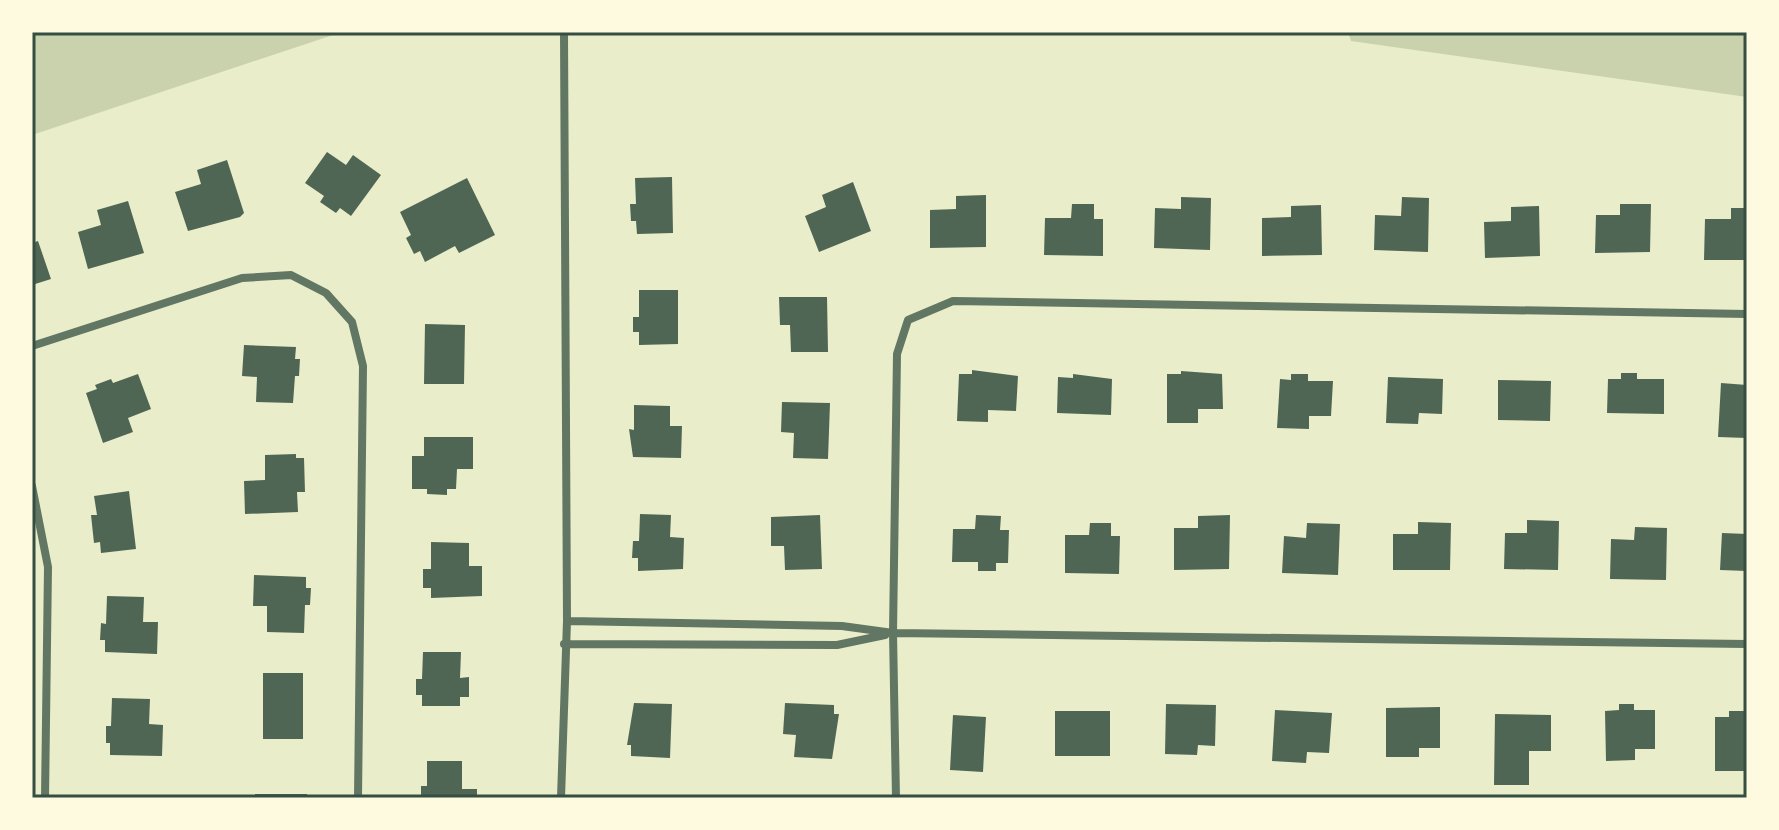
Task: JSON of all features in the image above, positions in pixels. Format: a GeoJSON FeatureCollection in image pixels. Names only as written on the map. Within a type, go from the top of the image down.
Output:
{"type":"FeatureCollection","features":[{"type":"Feature","properties":{"kind":"street"},"geometry":{"type":"LineString","coordinates":[[561,798],[567,621],[564,32]]}},
{"type":"Feature","properties":{"kind":"street"},"geometry":{"type":"LineString","coordinates":[[32,346],[242,278],[291,275],[326,293],[352,322],[363,366],[358,798]]}},
{"type":"Feature","properties":{"kind":"street"},"geometry":{"type":"LineString","coordinates":[[896,798],[893,633],[897,354],[908,320],[953,301],[1747,314]]}},
{"type":"Feature","properties":{"kind":"street"},"geometry":{"type":"LineString","coordinates":[[32,486],[48,567],[45,798]]}},
{"type":"Feature","properties":{"kind":"street"},"geometry":{"type":"LineString","coordinates":[[567,621],[842,626],[893,633],[1747,644]]}},
{"type":"Feature","properties":{"kind":"street"},"geometry":{"type":"LineString","coordinates":[[564,644],[837,645],[893,633]]}},
{"type":"Feature","properties":{"kind":"green space"},"geometry":{"type":"Polygon","coordinates":[[[32,32],[342,32],[32,135],[32,32]]]}},
{"type":"Feature","properties":{"kind":"green space"},"geometry":{"type":"Polygon","coordinates":[[[1348,32],[1747,32],[1747,97],[1351,41],[1348,32]]]}},
{"type":"Feature","properties":{"kind":"building"},"geometry":{"type":"Polygon","coordinates":[[[327,152],[346,165],[353,155],[381,175],[351,216],[340,208],[336,213],[320,202],[324,196],[305,183],[327,152]]]}},
{"type":"Feature","properties":{"kind":"building"},"geometry":{"type":"Polygon","coordinates":[[[227,160],[244,213],[240,217],[188,231],[175,192],[201,184],[197,170],[227,160]]]}},
{"type":"Feature","properties":{"kind":"building"},"geometry":{"type":"Polygon","coordinates":[[[672,177],[673,233],[637,234],[636,221],[631,221],[630,204],[636,204],[635,178],[672,177]]]}},
{"type":"Feature","properties":{"kind":"building"},"geometry":{"type":"Polygon","coordinates":[[[467,178],[495,235],[459,253],[455,246],[425,262],[420,251],[414,254],[406,238],[411,235],[400,212],[467,178]]]}},
{"type":"Feature","properties":{"kind":"building"},"geometry":{"type":"Polygon","coordinates":[[[853,182],[871,231],[819,252],[805,216],[826,207],[822,195],[853,182]]]}},
{"type":"Feature","properties":{"kind":"building"},"geometry":{"type":"Polygon","coordinates":[[[986,195],[986,247],[930,248],[930,210],[956,209],[956,196],[986,195]]]}},
{"type":"Feature","properties":{"kind":"building"},"geometry":{"type":"Polygon","coordinates":[[[1181,197],[1211,198],[1210,250],[1154,248],[1155,208],[1181,209],[1181,197]]]}},
{"type":"Feature","properties":{"kind":"building"},"geometry":{"type":"Polygon","coordinates":[[[1402,197],[1429,198],[1428,252],[1374,250],[1375,215],[1401,216],[1402,197]]]}},
{"type":"Feature","properties":{"kind":"building"},"geometry":{"type":"Polygon","coordinates":[[[128,201],[144,253],[88,269],[78,232],[101,225],[97,210],[128,201]]]}},
{"type":"Feature","properties":{"kind":"building"},"geometry":{"type":"Polygon","coordinates":[[[1072,204],[1094,204],[1094,219],[1103,219],[1103,256],[1044,255],[1045,218],[1071,218],[1072,204]]]}},
{"type":"Feature","properties":{"kind":"building"},"geometry":{"type":"Polygon","coordinates":[[[1620,204],[1651,204],[1650,252],[1595,253],[1596,215],[1620,215],[1620,204]]]}},
{"type":"Feature","properties":{"kind":"building"},"geometry":{"type":"Polygon","coordinates":[[[1321,205],[1322,255],[1262,256],[1262,218],[1291,217],[1291,206],[1321,205]]]}},
{"type":"Feature","properties":{"kind":"building"},"geometry":{"type":"Polygon","coordinates":[[[1539,206],[1540,256],[1485,258],[1484,222],[1511,221],[1511,207],[1539,206]]]}},
{"type":"Feature","properties":{"kind":"building"},"geometry":{"type":"Polygon","coordinates":[[[1731,208],[1747,208],[1747,260],[1704,260],[1705,219],[1731,219],[1731,208]]]}},
{"type":"Feature","properties":{"kind":"building"},"geometry":{"type":"Polygon","coordinates":[[[38,241],[51,279],[32,285],[32,243],[38,241]]]}},
{"type":"Feature","properties":{"kind":"building"},"geometry":{"type":"Polygon","coordinates":[[[639,290],[678,290],[678,344],[639,345],[639,332],[633,332],[633,317],[639,317],[639,290]]]}},
{"type":"Feature","properties":{"kind":"building"},"geometry":{"type":"Polygon","coordinates":[[[779,297],[827,297],[828,352],[791,352],[790,325],[780,325],[779,297]]]}},
{"type":"Feature","properties":{"kind":"building"},"geometry":{"type":"Polygon","coordinates":[[[425,324],[465,325],[464,384],[424,384],[425,324]]]}},
{"type":"Feature","properties":{"kind":"building"},"geometry":{"type":"Polygon","coordinates":[[[244,345],[296,347],[295,359],[300,359],[293,403],[256,402],[257,377],[242,376],[244,345]]]}},
{"type":"Feature","properties":{"kind":"building"},"geometry":{"type":"Polygon","coordinates":[[[972,370],[1018,376],[1016,411],[988,410],[988,422],[957,421],[959,374],[972,374],[972,370]]]}},
{"type":"Feature","properties":{"kind":"building"},"geometry":{"type":"Polygon","coordinates":[[[1181,371],[1222,374],[1223,409],[1198,409],[1198,423],[1167,423],[1167,374],[1181,374],[1181,371]]]}},
{"type":"Feature","properties":{"kind":"building"},"geometry":{"type":"Polygon","coordinates":[[[1621,373],[1637,373],[1637,379],[1664,379],[1664,414],[1607,413],[1608,379],[1621,379],[1621,373]]]}},
{"type":"Feature","properties":{"kind":"building"},"geometry":{"type":"Polygon","coordinates":[[[138,374],[151,409],[128,418],[133,432],[103,443],[86,393],[97,389],[95,385],[111,379],[113,383],[138,374]]]}},
{"type":"Feature","properties":{"kind":"building"},"geometry":{"type":"Polygon","coordinates":[[[1073,374],[1112,379],[1111,415],[1057,413],[1058,377],[1073,378],[1073,374]]]}},
{"type":"Feature","properties":{"kind":"building"},"geometry":{"type":"Polygon","coordinates":[[[1291,374],[1308,374],[1308,381],[1333,381],[1331,416],[1309,416],[1309,429],[1277,428],[1280,379],[1291,380],[1291,374]]]}},
{"type":"Feature","properties":{"kind":"building"},"geometry":{"type":"Polygon","coordinates":[[[1388,377],[1443,379],[1442,414],[1419,413],[1418,424],[1386,423],[1388,377]]]}},
{"type":"Feature","properties":{"kind":"building"},"geometry":{"type":"Polygon","coordinates":[[[1498,380],[1551,381],[1550,421],[1498,420],[1498,380]]]}},
{"type":"Feature","properties":{"kind":"building"},"geometry":{"type":"Polygon","coordinates":[[[1721,383],[1747,385],[1747,438],[1718,437],[1721,383]]]}},
{"type":"Feature","properties":{"kind":"building"},"geometry":{"type":"Polygon","coordinates":[[[782,402],[830,403],[828,459],[793,458],[794,433],[781,432],[782,402]]]}},
{"type":"Feature","properties":{"kind":"building"},"geometry":{"type":"Polygon","coordinates":[[[634,405],[670,406],[670,426],[682,426],[681,458],[633,457],[629,429],[634,430],[634,405]]]}},
{"type":"Feature","properties":{"kind":"building"},"geometry":{"type":"Polygon","coordinates":[[[424,437],[473,437],[473,469],[457,469],[456,489],[447,489],[447,495],[427,494],[427,489],[412,489],[412,456],[424,456],[424,437]]]}},
{"type":"Feature","properties":{"kind":"building"},"geometry":{"type":"Polygon","coordinates":[[[296,454],[296,458],[304,458],[305,492],[297,492],[298,512],[245,514],[244,481],[265,480],[265,455],[296,454]]]}},
{"type":"Feature","properties":{"kind":"building"},"geometry":{"type":"Polygon","coordinates":[[[129,491],[136,549],[101,553],[100,542],[94,543],[91,515],[97,515],[94,496],[129,491]]]}},
{"type":"Feature","properties":{"kind":"building"},"geometry":{"type":"Polygon","coordinates":[[[640,514],[671,515],[670,537],[684,538],[683,569],[638,571],[638,558],[632,558],[633,541],[639,541],[640,514]]]}},
{"type":"Feature","properties":{"kind":"building"},"geometry":{"type":"Polygon","coordinates":[[[820,515],[822,569],[785,570],[784,546],[771,546],[771,517],[820,515]]]}},
{"type":"Feature","properties":{"kind":"building"},"geometry":{"type":"Polygon","coordinates":[[[976,515],[1001,516],[1000,530],[1009,530],[1008,563],[996,563],[996,571],[978,571],[978,562],[952,562],[953,529],[975,529],[976,515]]]}},
{"type":"Feature","properties":{"kind":"building"},"geometry":{"type":"Polygon","coordinates":[[[1230,515],[1229,569],[1174,570],[1174,528],[1198,528],[1198,516],[1230,515]]]}},
{"type":"Feature","properties":{"kind":"building"},"geometry":{"type":"Polygon","coordinates":[[[1527,520],[1559,521],[1558,570],[1504,569],[1505,533],[1527,533],[1527,520]]]}},
{"type":"Feature","properties":{"kind":"building"},"geometry":{"type":"Polygon","coordinates":[[[1418,522],[1451,523],[1450,570],[1393,570],[1393,534],[1418,534],[1418,522]]]}},
{"type":"Feature","properties":{"kind":"building"},"geometry":{"type":"Polygon","coordinates":[[[1090,523],[1111,523],[1111,536],[1120,536],[1119,574],[1065,573],[1065,535],[1089,535],[1090,523]]]}},
{"type":"Feature","properties":{"kind":"building"},"geometry":{"type":"Polygon","coordinates":[[[1307,523],[1340,524],[1338,575],[1282,573],[1284,536],[1306,538],[1307,523]]]}},
{"type":"Feature","properties":{"kind":"building"},"geometry":{"type":"Polygon","coordinates":[[[1635,527],[1667,528],[1666,580],[1610,579],[1611,539],[1634,540],[1635,527]]]}},
{"type":"Feature","properties":{"kind":"building"},"geometry":{"type":"Polygon","coordinates":[[[1722,533],[1747,534],[1747,571],[1720,570],[1722,533]]]}},
{"type":"Feature","properties":{"kind":"building"},"geometry":{"type":"Polygon","coordinates":[[[431,542],[469,543],[469,566],[482,566],[482,596],[431,598],[431,588],[423,588],[423,569],[431,569],[431,542]]]}},
{"type":"Feature","properties":{"kind":"building"},"geometry":{"type":"Polygon","coordinates":[[[254,575],[306,577],[306,588],[311,588],[310,605],[305,605],[304,633],[267,632],[267,606],[253,606],[254,575]]]}},
{"type":"Feature","properties":{"kind":"building"},"geometry":{"type":"Polygon","coordinates":[[[107,596],[144,597],[143,622],[158,622],[157,654],[105,652],[105,640],[100,640],[101,623],[106,624],[107,596]]]}},
{"type":"Feature","properties":{"kind":"building"},"geometry":{"type":"Polygon","coordinates":[[[423,652],[461,652],[460,678],[469,677],[469,697],[460,697],[460,706],[422,706],[422,695],[416,695],[416,679],[422,679],[423,652]]]}},
{"type":"Feature","properties":{"kind":"building"},"geometry":{"type":"Polygon","coordinates":[[[263,673],[303,673],[303,739],[263,739],[263,673]]]}},
{"type":"Feature","properties":{"kind":"building"},"geometry":{"type":"Polygon","coordinates":[[[112,698],[150,699],[149,724],[163,725],[162,756],[110,755],[106,726],[111,726],[112,698]]]}},
{"type":"Feature","properties":{"kind":"building"},"geometry":{"type":"Polygon","coordinates":[[[634,703],[672,704],[670,758],[631,756],[631,745],[627,745],[634,703]]]}},
{"type":"Feature","properties":{"kind":"building"},"geometry":{"type":"Polygon","coordinates":[[[785,703],[834,705],[834,714],[839,714],[832,759],[794,757],[796,735],[783,734],[785,703]]]}},
{"type":"Feature","properties":{"kind":"building"},"geometry":{"type":"Polygon","coordinates":[[[1166,704],[1216,705],[1215,746],[1198,745],[1197,755],[1165,754],[1166,704]]]}},
{"type":"Feature","properties":{"kind":"building"},"geometry":{"type":"Polygon","coordinates":[[[1619,704],[1634,704],[1634,710],[1655,710],[1655,749],[1635,749],[1635,760],[1606,761],[1605,711],[1619,710],[1619,704]]]}},
{"type":"Feature","properties":{"kind":"building"},"geometry":{"type":"Polygon","coordinates":[[[1440,707],[1440,748],[1419,748],[1419,757],[1386,757],[1386,708],[1440,707]]]}},
{"type":"Feature","properties":{"kind":"building"},"geometry":{"type":"Polygon","coordinates":[[[1275,710],[1332,713],[1329,753],[1307,752],[1306,763],[1272,761],[1275,710]]]}},
{"type":"Feature","properties":{"kind":"building"},"geometry":{"type":"Polygon","coordinates":[[[1055,711],[1110,711],[1110,756],[1055,756],[1055,711]]]}},
{"type":"Feature","properties":{"kind":"building"},"geometry":{"type":"Polygon","coordinates":[[[1729,711],[1745,711],[1747,717],[1747,771],[1715,771],[1715,717],[1729,717],[1729,711]]]}},
{"type":"Feature","properties":{"kind":"building"},"geometry":{"type":"Polygon","coordinates":[[[1495,714],[1551,715],[1551,751],[1529,751],[1529,785],[1494,785],[1495,714]]]}},
{"type":"Feature","properties":{"kind":"building"},"geometry":{"type":"Polygon","coordinates":[[[953,715],[986,717],[983,772],[950,770],[953,715]]]}},
{"type":"Feature","properties":{"kind":"building"},"geometry":{"type":"Polygon","coordinates":[[[427,761],[462,761],[462,789],[477,789],[477,798],[421,798],[421,786],[427,786],[427,761]]]}},
{"type":"Feature","properties":{"kind":"building"},"geometry":{"type":"Polygon","coordinates":[[[255,794],[307,794],[307,798],[255,798],[255,794]]]}}]}
